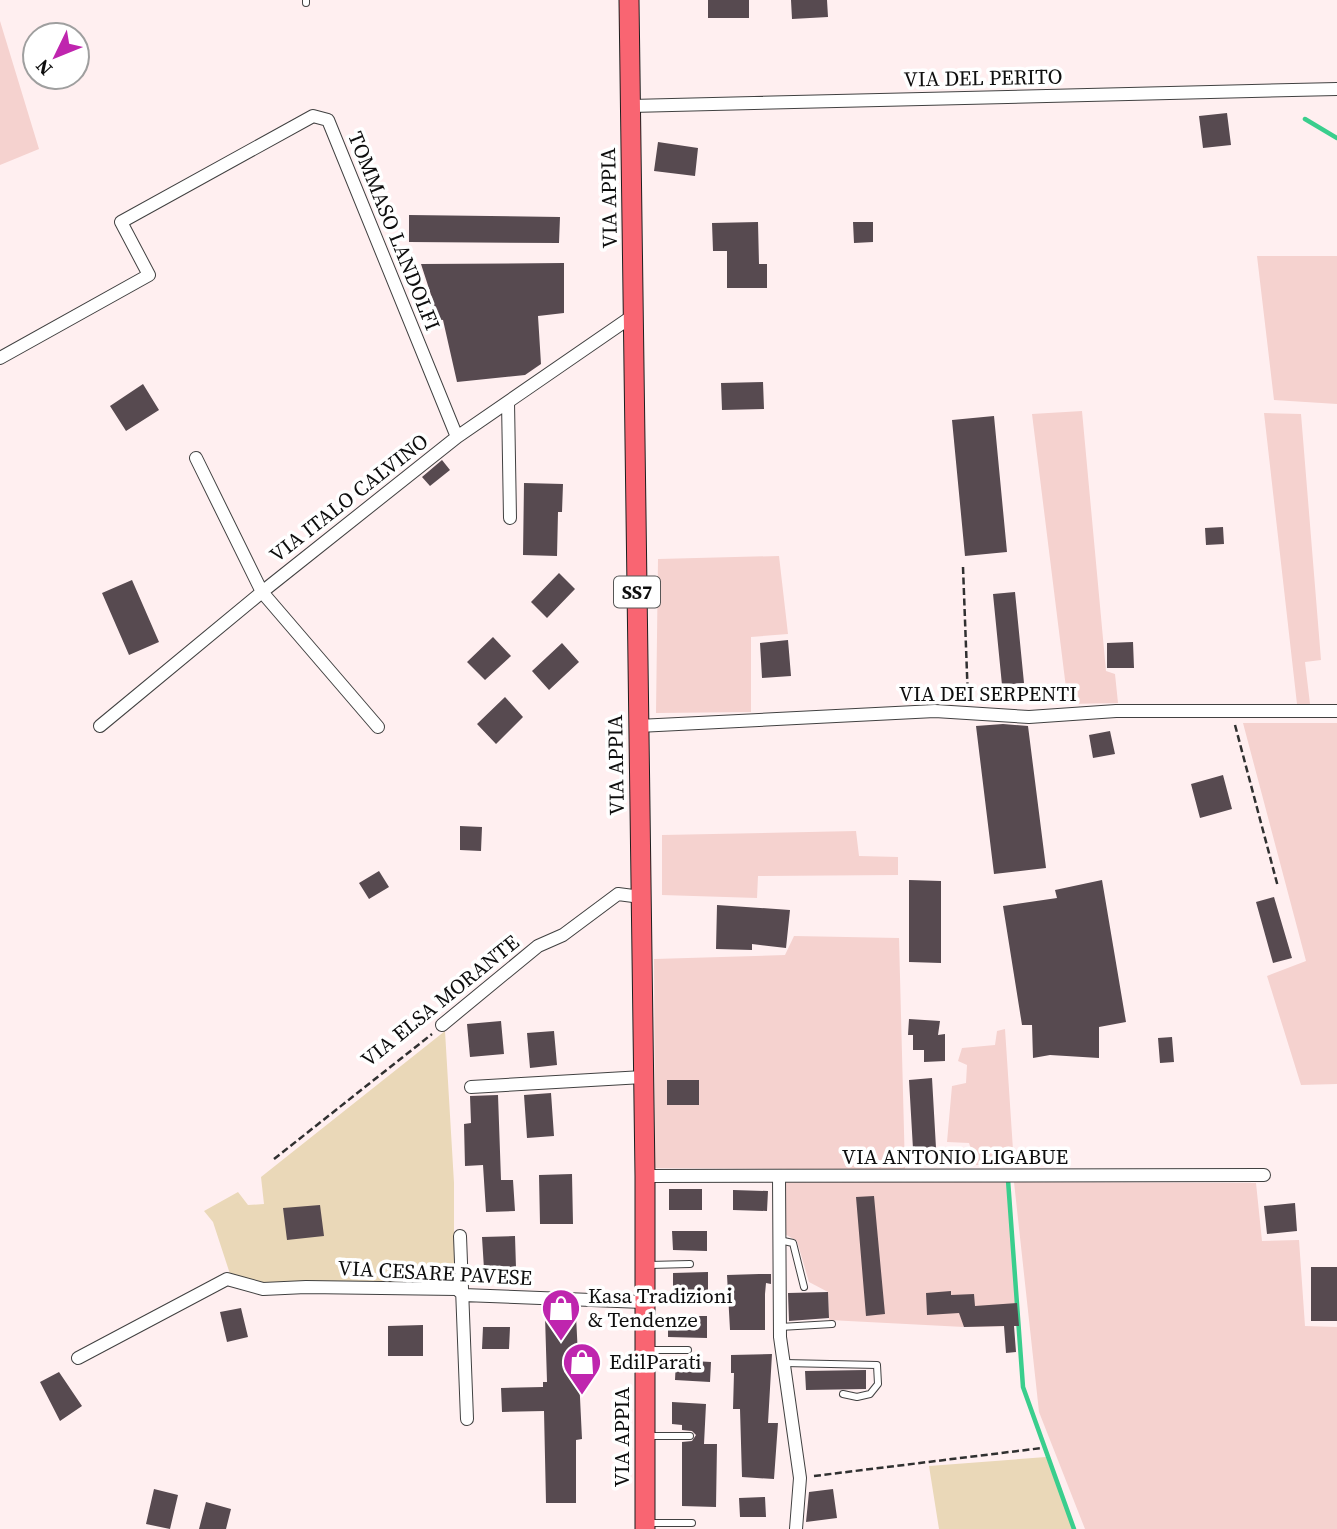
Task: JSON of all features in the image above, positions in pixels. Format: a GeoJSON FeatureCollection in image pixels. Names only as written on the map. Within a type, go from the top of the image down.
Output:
{"type":"FeatureCollection","features":[{"type":"Feature","properties":{"kind":"main road","name":"VIA APPIA"},"geometry":{"type":"LineString","coordinates":[[629,0],[645,1176],[645,1526]]}},
{"type":"Feature","properties":{"kind":"street","name":"VIA DEL PERITO"},"geometry":{"type":"LineString","coordinates":[[631,106],[1337,89]]}},
{"type":"Feature","properties":{"kind":"street","name":"TOMMASO LANDOLFI"},"geometry":{"type":"LineString","coordinates":[[0,358],[149,275],[121,222],[313,116],[328,120],[457,437]]}},
{"type":"Feature","properties":{"kind":"street","name":"VIA ITALO CALVINO"},"geometry":{"type":"LineString","coordinates":[[100,726],[262,592],[457,437],[634,315]]}},
{"type":"Feature","properties":{"kind":"street"},"geometry":{"type":"LineString","coordinates":[[508,402],[510,518]]}},
{"type":"Feature","properties":{"kind":"street"},"geometry":{"type":"LineString","coordinates":[[196,458],[262,592],[378,727]]}},
{"type":"Feature","properties":{"kind":"street","name":"VIA DEI SERPENTI"},"geometry":{"type":"LineString","coordinates":[[638,726],[935,711],[1029,717],[1116,711],[1337,711]]}},
{"type":"Feature","properties":{"kind":"street","name":"VIA ELSA MORANTE"},"geometry":{"type":"LineString","coordinates":[[442,1025],[538,946],[563,934],[618,894],[641,897]]}},
{"type":"Feature","properties":{"kind":"street"},"geometry":{"type":"LineString","coordinates":[[471,1087],[643,1077]]}},
{"type":"Feature","properties":{"kind":"street","name":"VIA ANTONIO LIGABUE"},"geometry":{"type":"LineString","coordinates":[[645,1176],[1264,1175]]}},
{"type":"Feature","properties":{"kind":"street"},"geometry":{"type":"LineString","coordinates":[[779,1176],[780,1327],[800,1478],[796,1529]]}},
{"type":"Feature","properties":{"kind":"street"},"geometry":{"type":"LineString","coordinates":[[460,1237],[467,1419]]}},
{"type":"Feature","properties":{"kind":"street","name":"VIA CESARE PAVESE"},"geometry":{"type":"LineString","coordinates":[[78,1357],[227,1279],[263,1289],[457,1289],[463,1295],[643,1302]]}},
{"type":"Feature","properties":{"kind":"lane"},"geometry":{"type":"LineString","coordinates":[[779,1240],[793,1243],[804,1287]]}},
{"type":"Feature","properties":{"kind":"lane"},"geometry":{"type":"LineString","coordinates":[[644,1265],[690,1264]]}},
{"type":"Feature","properties":{"kind":"lane"},"geometry":{"type":"LineString","coordinates":[[780,1327],[832,1324]]}},
{"type":"Feature","properties":{"kind":"lane"},"geometry":{"type":"LineString","coordinates":[[644,1351],[688,1350]]}},
{"type":"Feature","properties":{"kind":"lane"},"geometry":{"type":"LineString","coordinates":[[784,1363],[877,1365],[878,1384],[870,1394],[857,1397],[843,1394]]}},
{"type":"Feature","properties":{"kind":"lane"},"geometry":{"type":"LineString","coordinates":[[645,1436],[690,1436]]}},
{"type":"Feature","properties":{"kind":"lane"},"geometry":{"type":"LineString","coordinates":[[645,1526],[692,1523]]}},
{"type":"Feature","properties":{"kind":"path"},"geometry":{"type":"LineString","coordinates":[[962,567],[968,713]]}},
{"type":"Feature","properties":{"kind":"path"},"geometry":{"type":"LineString","coordinates":[[1232,712],[1278,887]]}},
{"type":"Feature","properties":{"kind":"path","name":"VIA ELSA MORANTE"},"geometry":{"type":"LineString","coordinates":[[274,1159],[442,1025]]}},
{"type":"Feature","properties":{"kind":"path"},"geometry":{"type":"LineString","coordinates":[[800,1478],[1042,1448]]}},
{"type":"Feature","properties":{"kind":"shaded area"},"geometry":{"type":"Polygon","coordinates":[[[0,21],[39,149],[0,165],[0,21]]]}},
{"type":"Feature","properties":{"kind":"shaded area"},"geometry":{"type":"Polygon","coordinates":[[[1257,256],[1337,256],[1337,404],[1274,400],[1257,256]]]}},
{"type":"Feature","properties":{"kind":"shaded area"},"geometry":{"type":"Polygon","coordinates":[[[1082,411],[1106,671],[1115,674],[1118,703],[1068,704],[1032,414],[1082,411]]]}},
{"type":"Feature","properties":{"kind":"shaded area"},"geometry":{"type":"Polygon","coordinates":[[[1264,413],[1301,414],[1321,660],[1305,662],[1310,704],[1297,704],[1264,413]]]}},
{"type":"Feature","properties":{"kind":"shaded area"},"geometry":{"type":"Polygon","coordinates":[[[779,556],[788,634],[751,637],[751,712],[656,713],[658,559],[779,556]]]}},
{"type":"Feature","properties":{"kind":"shaded area"},"geometry":{"type":"Polygon","coordinates":[[[1243,723],[1337,723],[1337,1084],[1301,1085],[1267,976],[1306,961],[1243,723]]]}},
{"type":"Feature","properties":{"kind":"shaded area"},"geometry":{"type":"Polygon","coordinates":[[[856,831],[859,856],[898,857],[898,875],[758,876],[757,898],[662,895],[662,835],[856,831]]]}},
{"type":"Feature","properties":{"kind":"shaded area"},"geometry":{"type":"Polygon","coordinates":[[[794,936],[899,938],[905,1170],[655,1168],[654,959],[785,955],[794,936]]]}},
{"type":"Feature","properties":{"kind":"shaded area"},"geometry":{"type":"Polygon","coordinates":[[[1005,1029],[1014,1165],[976,1165],[969,1143],[947,1142],[952,1086],[966,1083],[967,1065],[958,1061],[962,1048],[995,1045],[997,1031],[1005,1029]]]}},
{"type":"Feature","properties":{"kind":"shaded area"},"geometry":{"type":"Polygon","coordinates":[[[445,1031],[454,1183],[454,1285],[261,1285],[230,1274],[213,1222],[204,1211],[238,1192],[248,1205],[264,1204],[261,1177],[445,1031]]]}},
{"type":"Feature","properties":{"kind":"shaded area"},"geometry":{"type":"Polygon","coordinates":[[[784,1181],[1007,1181],[1019,1326],[964,1327],[829,1320],[828,1292],[809,1282],[797,1241],[783,1233],[784,1181]]]}},
{"type":"Feature","properties":{"kind":"shaded area"},"geometry":{"type":"Polygon","coordinates":[[[1014,1182],[1256,1183],[1262,1241],[1299,1240],[1305,1326],[1337,1327],[1337,1529],[1085,1529],[1039,1412],[1014,1182]]]}},
{"type":"Feature","properties":{"kind":"shaded area"},"geometry":{"type":"Polygon","coordinates":[[[1046,1457],[1073,1529],[939,1529],[929,1466],[1046,1457]]]}},
{"type":"Feature","properties":{"kind":"building"},"geometry":{"type":"Polygon","coordinates":[[[708,0],[749,0],[749,18],[708,18],[708,0]]]}},
{"type":"Feature","properties":{"kind":"building"},"geometry":{"type":"Polygon","coordinates":[[[791,0],[827,0],[828,17],[792,19],[791,0]]]}},
{"type":"Feature","properties":{"kind":"building"},"geometry":{"type":"Polygon","coordinates":[[[1227,113],[1231,145],[1203,148],[1199,116],[1227,113]]]}},
{"type":"Feature","properties":{"kind":"building"},"geometry":{"type":"Polygon","coordinates":[[[658,142],[698,148],[695,176],[654,171],[658,142]]]}},
{"type":"Feature","properties":{"kind":"building"},"geometry":{"type":"Polygon","coordinates":[[[409,215],[560,217],[559,243],[409,242],[409,215]]]}},
{"type":"Feature","properties":{"kind":"building"},"geometry":{"type":"Polygon","coordinates":[[[758,222],[759,264],[767,264],[767,288],[727,288],[727,251],[713,251],[712,223],[758,222]]]}},
{"type":"Feature","properties":{"kind":"building"},"geometry":{"type":"Polygon","coordinates":[[[853,222],[873,222],[873,242],[854,243],[853,222]]]}},
{"type":"Feature","properties":{"kind":"building"},"geometry":{"type":"Polygon","coordinates":[[[564,263],[564,313],[538,316],[541,364],[525,375],[457,382],[443,320],[434,319],[433,301],[421,264],[564,263]]]}},
{"type":"Feature","properties":{"kind":"building"},"geometry":{"type":"Polygon","coordinates":[[[763,382],[764,409],[722,410],[721,383],[763,382]]]}},
{"type":"Feature","properties":{"kind":"building"},"geometry":{"type":"Polygon","coordinates":[[[143,384],[159,410],[126,431],[110,406],[143,384]]]}},
{"type":"Feature","properties":{"kind":"building"},"geometry":{"type":"Polygon","coordinates":[[[994,416],[1007,552],[965,556],[952,420],[994,416]]]}},
{"type":"Feature","properties":{"kind":"building"},"geometry":{"type":"Polygon","coordinates":[[[442,460],[450,470],[430,486],[422,477],[442,460]]]}},
{"type":"Feature","properties":{"kind":"building"},"geometry":{"type":"Polygon","coordinates":[[[524,483],[563,484],[562,512],[558,512],[557,556],[523,555],[524,483]]]}},
{"type":"Feature","properties":{"kind":"building"},"geometry":{"type":"Polygon","coordinates":[[[1223,527],[1224,544],[1206,545],[1205,528],[1223,527]]]}},
{"type":"Feature","properties":{"kind":"building"},"geometry":{"type":"Polygon","coordinates":[[[559,573],[575,589],[547,618],[531,602],[559,573]]]}},
{"type":"Feature","properties":{"kind":"building"},"geometry":{"type":"Polygon","coordinates":[[[132,580],[159,642],[129,655],[102,593],[132,580]]]}},
{"type":"Feature","properties":{"kind":"building"},"geometry":{"type":"Polygon","coordinates":[[[1015,592],[1024,683],[1002,685],[993,594],[1015,592]]]}},
{"type":"Feature","properties":{"kind":"building"},"geometry":{"type":"Polygon","coordinates":[[[493,637],[511,656],[485,680],[467,662],[493,637]]]}},
{"type":"Feature","properties":{"kind":"building"},"geometry":{"type":"Polygon","coordinates":[[[788,640],[791,676],[762,678],[760,643],[788,640]]]}},
{"type":"Feature","properties":{"kind":"building"},"geometry":{"type":"Polygon","coordinates":[[[1133,642],[1134,668],[1107,668],[1107,643],[1133,642]]]}},
{"type":"Feature","properties":{"kind":"building"},"geometry":{"type":"Polygon","coordinates":[[[562,643],[579,662],[549,690],[532,671],[562,643]]]}},
{"type":"Feature","properties":{"kind":"building"},"geometry":{"type":"Polygon","coordinates":[[[505,697],[523,717],[496,744],[477,724],[505,697]]]}},
{"type":"Feature","properties":{"kind":"building"},"geometry":{"type":"Polygon","coordinates":[[[976,726],[1028,726],[1046,868],[994,874],[976,726]]]}},
{"type":"Feature","properties":{"kind":"building"},"geometry":{"type":"Polygon","coordinates":[[[1110,731],[1115,754],[1093,758],[1089,735],[1110,731]]]}},
{"type":"Feature","properties":{"kind":"building"},"geometry":{"type":"Polygon","coordinates":[[[1223,775],[1232,809],[1200,818],[1191,784],[1223,775]]]}},
{"type":"Feature","properties":{"kind":"building"},"geometry":{"type":"Polygon","coordinates":[[[460,826],[482,827],[481,851],[460,850],[460,826]]]}},
{"type":"Feature","properties":{"kind":"building"},"geometry":{"type":"Polygon","coordinates":[[[379,871],[389,887],[369,899],[359,883],[379,871]]]}},
{"type":"Feature","properties":{"kind":"building"},"geometry":{"type":"Polygon","coordinates":[[[909,880],[941,881],[941,963],[909,962],[909,880]]]}},
{"type":"Feature","properties":{"kind":"building"},"geometry":{"type":"Polygon","coordinates":[[[1102,880],[1126,1022],[1099,1027],[1099,1058],[1050,1055],[1033,1058],[1032,1025],[1022,1025],[1003,906],[1057,898],[1055,890],[1102,880]]]}},
{"type":"Feature","properties":{"kind":"building"},"geometry":{"type":"Polygon","coordinates":[[[1274,897],[1292,958],[1273,963],[1256,902],[1274,897]]]}},
{"type":"Feature","properties":{"kind":"building"},"geometry":{"type":"Polygon","coordinates":[[[717,905],[790,910],[786,948],[752,944],[752,950],[716,949],[717,905]]]}},
{"type":"Feature","properties":{"kind":"building"},"geometry":{"type":"Polygon","coordinates":[[[909,1019],[940,1021],[938,1035],[945,1034],[945,1061],[924,1062],[924,1050],[913,1050],[913,1035],[908,1035],[909,1019]]]}},
{"type":"Feature","properties":{"kind":"building"},"geometry":{"type":"Polygon","coordinates":[[[501,1021],[504,1054],[470,1057],[467,1024],[501,1021]]]}},
{"type":"Feature","properties":{"kind":"building"},"geometry":{"type":"Polygon","coordinates":[[[554,1031],[557,1065],[530,1068],[527,1033],[554,1031]]]}},
{"type":"Feature","properties":{"kind":"building"},"geometry":{"type":"Polygon","coordinates":[[[1172,1037],[1174,1062],[1160,1063],[1158,1038],[1172,1037]]]}},
{"type":"Feature","properties":{"kind":"building"},"geometry":{"type":"Polygon","coordinates":[[[932,1078],[936,1148],[913,1149],[909,1080],[932,1078]]]}},
{"type":"Feature","properties":{"kind":"building"},"geometry":{"type":"Polygon","coordinates":[[[667,1080],[699,1080],[699,1105],[667,1105],[667,1080]]]}},
{"type":"Feature","properties":{"kind":"building"},"geometry":{"type":"Polygon","coordinates":[[[551,1093],[554,1136],[527,1138],[524,1095],[551,1093]]]}},
{"type":"Feature","properties":{"kind":"building"},"geometry":{"type":"Polygon","coordinates":[[[498,1095],[501,1180],[513,1180],[515,1211],[486,1212],[483,1165],[465,1166],[464,1124],[471,1123],[470,1096],[498,1095]]]}},
{"type":"Feature","properties":{"kind":"building"},"geometry":{"type":"Polygon","coordinates":[[[572,1174],[573,1224],[540,1224],[539,1175],[572,1174]]]}},
{"type":"Feature","properties":{"kind":"building"},"geometry":{"type":"Polygon","coordinates":[[[669,1189],[702,1189],[702,1210],[669,1210],[669,1189]]]}},
{"type":"Feature","properties":{"kind":"building"},"geometry":{"type":"Polygon","coordinates":[[[733,1190],[768,1191],[767,1211],[733,1210],[733,1190]]]}},
{"type":"Feature","properties":{"kind":"building"},"geometry":{"type":"Polygon","coordinates":[[[874,1196],[885,1314],[866,1316],[856,1197],[874,1196]]]}},
{"type":"Feature","properties":{"kind":"building"},"geometry":{"type":"Polygon","coordinates":[[[1295,1203],[1297,1231],[1267,1234],[1264,1206],[1295,1203]]]}},
{"type":"Feature","properties":{"kind":"building"},"geometry":{"type":"Polygon","coordinates":[[[320,1205],[324,1236],[287,1240],[283,1208],[320,1205]]]}},
{"type":"Feature","properties":{"kind":"building"},"geometry":{"type":"Polygon","coordinates":[[[672,1231],[707,1231],[707,1251],[673,1250],[672,1231]]]}},
{"type":"Feature","properties":{"kind":"building"},"geometry":{"type":"Polygon","coordinates":[[[515,1236],[516,1268],[484,1269],[482,1237],[515,1236]]]}},
{"type":"Feature","properties":{"kind":"building"},"geometry":{"type":"Polygon","coordinates":[[[1311,1267],[1337,1267],[1337,1321],[1311,1321],[1311,1267]]]}},
{"type":"Feature","properties":{"kind":"building"},"geometry":{"type":"Polygon","coordinates":[[[708,1272],[708,1295],[673,1295],[673,1273],[708,1272]]]}},
{"type":"Feature","properties":{"kind":"building"},"geometry":{"type":"Polygon","coordinates":[[[771,1274],[771,1284],[766,1283],[765,1330],[730,1330],[727,1275],[771,1274]]]}},
{"type":"Feature","properties":{"kind":"building"},"geometry":{"type":"Polygon","coordinates":[[[951,1291],[951,1295],[974,1294],[975,1306],[1017,1303],[1019,1326],[1014,1326],[1016,1352],[1006,1353],[1004,1326],[964,1327],[959,1313],[927,1315],[926,1293],[951,1291]]]}},
{"type":"Feature","properties":{"kind":"building"},"geometry":{"type":"Polygon","coordinates":[[[828,1292],[829,1318],[789,1321],[788,1293],[828,1292]]]}},
{"type":"Feature","properties":{"kind":"building"},"geometry":{"type":"Polygon","coordinates":[[[241,1308],[248,1337],[227,1342],[220,1312],[241,1308]]]}},
{"type":"Feature","properties":{"kind":"building"},"geometry":{"type":"Polygon","coordinates":[[[576,1315],[582,1439],[576,1440],[576,1503],[546,1503],[544,1411],[502,1412],[501,1388],[543,1387],[543,1382],[547,1382],[545,1316],[576,1315]]]}},
{"type":"Feature","properties":{"kind":"building"},"geometry":{"type":"Polygon","coordinates":[[[668,1316],[707,1316],[707,1338],[668,1337],[668,1316]]]}},
{"type":"Feature","properties":{"kind":"building"},"geometry":{"type":"Polygon","coordinates":[[[423,1325],[423,1356],[388,1356],[388,1326],[423,1325]]]}},
{"type":"Feature","properties":{"kind":"building"},"geometry":{"type":"Polygon","coordinates":[[[483,1327],[510,1327],[509,1349],[482,1349],[483,1327]]]}},
{"type":"Feature","properties":{"kind":"building"},"geometry":{"type":"Polygon","coordinates":[[[772,1354],[768,1423],[778,1423],[774,1479],[742,1477],[740,1409],[733,1409],[734,1373],[731,1373],[731,1355],[772,1354]]]}},
{"type":"Feature","properties":{"kind":"building"},"geometry":{"type":"Polygon","coordinates":[[[676,1360],[711,1362],[710,1382],[675,1380],[676,1360]]]}},
{"type":"Feature","properties":{"kind":"building"},"geometry":{"type":"Polygon","coordinates":[[[866,1370],[866,1389],[806,1390],[805,1371],[866,1370]]]}},
{"type":"Feature","properties":{"kind":"building"},"geometry":{"type":"Polygon","coordinates":[[[59,1372],[82,1406],[60,1421],[40,1382],[59,1372]]]}},
{"type":"Feature","properties":{"kind":"building"},"geometry":{"type":"Polygon","coordinates":[[[672,1402],[706,1404],[704,1444],[717,1444],[716,1507],[682,1506],[682,1442],[692,1441],[696,1435],[692,1431],[682,1430],[682,1425],[672,1424],[672,1402]]]}},
{"type":"Feature","properties":{"kind":"building"},"geometry":{"type":"Polygon","coordinates":[[[154,1489],[178,1495],[170,1529],[146,1524],[154,1489]]]}},
{"type":"Feature","properties":{"kind":"building"},"geometry":{"type":"Polygon","coordinates":[[[833,1489],[837,1518],[806,1522],[809,1492],[833,1489]]]}},
{"type":"Feature","properties":{"kind":"building"},"geometry":{"type":"Polygon","coordinates":[[[765,1497],[766,1517],[740,1517],[739,1498],[765,1497]]]}},
{"type":"Feature","properties":{"kind":"building"},"geometry":{"type":"Polygon","coordinates":[[[206,1502],[231,1509],[226,1529],[199,1529],[206,1502]]]}},
{"type":"Feature","properties":{"kind":"waterway"},"geometry":{"type":"LineString","coordinates":[[1305,119],[1337,138]]}},
{"type":"Feature","properties":{"kind":"waterway"},"geometry":{"type":"LineString","coordinates":[[1008,1180],[1023,1387],[1074,1529]]}},
{"type":"Feature","properties":{"kind":"place","name":"Kasa Tradizioni & Tendenze"},"geometry":{"type":"Point","coordinates":[561,1342]}},
{"type":"Feature","properties":{"kind":"place","name":"EdilParati"},"geometry":{"type":"Point","coordinates":[582,1396]}}]}
